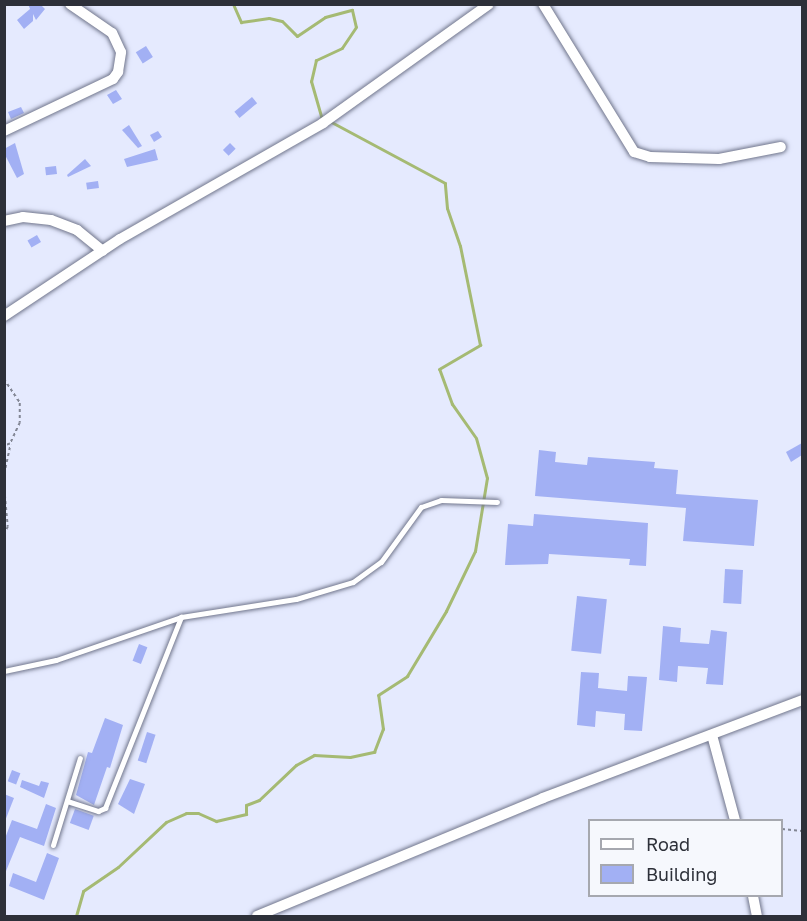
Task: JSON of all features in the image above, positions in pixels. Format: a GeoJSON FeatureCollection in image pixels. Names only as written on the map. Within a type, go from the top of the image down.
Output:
{"type":"FeatureCollection","features":[{"type":"Feature","properties":{"kind":"street"},"geometry":{"type":"LineString","coordinates":[[4,131],[113,79],[118,72],[121,52],[112,33],[70,4]]}},
{"type":"Feature","properties":{"kind":"street"},"geometry":{"type":"LineString","coordinates":[[4,316],[103,251],[334,116],[489,4]]}},
{"type":"Feature","properties":{"kind":"street"},"geometry":{"type":"LineString","coordinates":[[543,4],[634,152],[650,158],[719,159],[781,147]]}},
{"type":"Feature","properties":{"kind":"street"},"geometry":{"type":"LineString","coordinates":[[4,221],[23,217],[51,220],[77,230],[103,251]]}},
{"type":"Feature","properties":{"kind":"street"},"geometry":{"type":"LineString","coordinates":[[257,916],[543,798],[802,700]]}},
{"type":"Feature","properties":{"kind":"street"},"geometry":{"type":"LineString","coordinates":[[712,735],[735,819]]}},
{"type":"Feature","properties":{"kind":"street"},"geometry":{"type":"LineString","coordinates":[[753,897],[757,916]]}},
{"type":"Feature","properties":{"kind":"lane"},"geometry":{"type":"LineString","coordinates":[[4,670],[56,660],[181,617],[296,599],[353,582],[381,562],[422,507],[441,500],[472,499],[497,502]]}},
{"type":"Feature","properties":{"kind":"lane"},"geometry":{"type":"LineString","coordinates":[[67,801],[98,811],[105,808],[181,617]]}},
{"type":"Feature","properties":{"kind":"lane"},"geometry":{"type":"LineString","coordinates":[[53,845],[80,758]]}},
{"type":"Feature","properties":{"kind":"path"},"geometry":{"type":"LineString","coordinates":[[4,379],[20,403],[20,423],[10,444],[4,474]]}},
{"type":"Feature","properties":{"kind":"path"},"geometry":{"type":"LineString","coordinates":[[4,446],[10,444]]}},
{"type":"Feature","properties":{"kind":"path"},"geometry":{"type":"LineString","coordinates":[[4,483],[8,527],[4,535]]}},
{"type":"Feature","properties":{"kind":"path"},"geometry":{"type":"LineString","coordinates":[[783,829],[802,831]]}},
{"type":"Feature","properties":{"kind":"building"},"geometry":{"type":"Polygon","coordinates":[[[28,4],[40,4],[45,9],[36,20],[33,14],[33,21],[24,29],[17,20],[30,9],[28,4]]]}},
{"type":"Feature","properties":{"kind":"building"},"geometry":{"type":"Polygon","coordinates":[[[146,46],[153,57],[143,63],[136,52],[146,46]]]}},
{"type":"Feature","properties":{"kind":"building"},"geometry":{"type":"Polygon","coordinates":[[[116,90],[122,99],[113,104],[107,95],[116,90]]]}},
{"type":"Feature","properties":{"kind":"building"},"geometry":{"type":"Polygon","coordinates":[[[252,97],[257,103],[240,118],[234,112],[252,97]]]}},
{"type":"Feature","properties":{"kind":"building"},"geometry":{"type":"Polygon","coordinates":[[[21,107],[24,113],[11,119],[8,112],[21,107]]]}},
{"type":"Feature","properties":{"kind":"building"},"geometry":{"type":"Polygon","coordinates":[[[129,125],[142,146],[138,148],[122,130],[129,125]]]}},
{"type":"Feature","properties":{"kind":"building"},"geometry":{"type":"Polygon","coordinates":[[[158,131],[162,137],[154,142],[150,135],[158,131]]]}},
{"type":"Feature","properties":{"kind":"building"},"geometry":{"type":"Polygon","coordinates":[[[15,143],[24,174],[17,178],[4,153],[4,149],[15,143]]]}},
{"type":"Feature","properties":{"kind":"building"},"geometry":{"type":"Polygon","coordinates":[[[230,143],[236,149],[229,156],[223,150],[230,143]]]}},
{"type":"Feature","properties":{"kind":"building"},"geometry":{"type":"Polygon","coordinates":[[[155,149],[158,160],[127,167],[124,159],[155,149]]]}},
{"type":"Feature","properties":{"kind":"building"},"geometry":{"type":"Polygon","coordinates":[[[85,159],[91,166],[68,177],[67,175],[85,159]]]}},
{"type":"Feature","properties":{"kind":"building"},"geometry":{"type":"Polygon","coordinates":[[[56,166],[57,174],[46,175],[45,167],[56,166]]]}},
{"type":"Feature","properties":{"kind":"building"},"geometry":{"type":"Polygon","coordinates":[[[98,181],[99,188],[87,190],[86,183],[98,181]]]}},
{"type":"Feature","properties":{"kind":"building"},"geometry":{"type":"Polygon","coordinates":[[[37,235],[41,242],[31,247],[27,241],[37,235]]]}},
{"type":"Feature","properties":{"kind":"building"},"geometry":{"type":"Polygon","coordinates":[[[802,443],[802,455],[791,462],[786,452],[802,443]]]}},
{"type":"Feature","properties":{"kind":"building"},"geometry":{"type":"Polygon","coordinates":[[[539,450],[556,452],[555,462],[587,465],[588,457],[655,462],[654,468],[678,470],[676,494],[758,500],[754,546],[683,541],[686,508],[535,496],[539,450]]]}},
{"type":"Feature","properties":{"kind":"building"},"geometry":{"type":"Polygon","coordinates":[[[534,514],[648,523],[646,566],[629,565],[630,559],[549,554],[548,564],[505,565],[508,524],[533,526],[534,514]]]}},
{"type":"Feature","properties":{"kind":"building"},"geometry":{"type":"Polygon","coordinates":[[[725,569],[743,570],[741,604],[723,603],[725,569]]]}},
{"type":"Feature","properties":{"kind":"building"},"geometry":{"type":"Polygon","coordinates":[[[577,596],[607,599],[601,654],[571,651],[577,596]]]}},
{"type":"Feature","properties":{"kind":"building"},"geometry":{"type":"Polygon","coordinates":[[[663,626],[681,628],[680,642],[709,644],[711,630],[727,632],[723,685],[706,684],[708,668],[678,666],[677,682],[659,680],[663,626]]]}},
{"type":"Feature","properties":{"kind":"building"},"geometry":{"type":"Polygon","coordinates":[[[139,644],[147,647],[141,664],[133,661],[139,644]]]}},
{"type":"Feature","properties":{"kind":"building"},"geometry":{"type":"Polygon","coordinates":[[[581,672],[599,673],[598,688],[627,691],[628,676],[647,677],[642,731],[624,730],[625,714],[596,711],[595,727],[577,725],[581,672]]]}},
{"type":"Feature","properties":{"kind":"building"},"geometry":{"type":"Polygon","coordinates":[[[105,718],[123,725],[110,768],[107,767],[94,805],[76,795],[88,752],[92,753],[105,718]]]}},
{"type":"Feature","properties":{"kind":"building"},"geometry":{"type":"Polygon","coordinates":[[[147,732],[156,735],[146,763],[138,761],[147,732]]]}},
{"type":"Feature","properties":{"kind":"building"},"geometry":{"type":"Polygon","coordinates":[[[12,770],[20,773],[16,784],[8,781],[12,770]]]}},
{"type":"Feature","properties":{"kind":"building"},"geometry":{"type":"Polygon","coordinates":[[[130,779],[145,784],[134,814],[118,804],[130,779]]]}},
{"type":"Feature","properties":{"kind":"building"},"geometry":{"type":"Polygon","coordinates":[[[22,780],[39,786],[41,781],[49,783],[44,798],[20,787],[22,780]]]}},
{"type":"Feature","properties":{"kind":"building"},"geometry":{"type":"Polygon","coordinates":[[[4,794],[14,798],[5,821],[4,821],[4,794]]]}},
{"type":"Feature","properties":{"kind":"building"},"geometry":{"type":"Polygon","coordinates":[[[46,804],[56,808],[44,846],[20,837],[4,876],[4,841],[12,820],[37,829],[46,804]]]}},
{"type":"Feature","properties":{"kind":"building"},"geometry":{"type":"Polygon","coordinates":[[[75,809],[94,816],[89,830],[70,823],[75,809]]]}},
{"type":"Feature","properties":{"kind":"building"},"geometry":{"type":"Polygon","coordinates":[[[47,853],[59,858],[44,900],[9,886],[13,873],[36,882],[47,853]]]}},
{"type":"Feature","properties":{"kind":"waterway"},"geometry":{"type":"LineString","coordinates":[[233,4],[241,22],[269,18],[282,21],[297,36],[325,17],[352,10],[356,27],[342,48],[316,60],[311,81],[321,117],[325,119]]}},
{"type":"Feature","properties":{"kind":"waterway"},"geometry":{"type":"LineString","coordinates":[[76,916],[83,891],[118,867],[166,822],[186,813],[198,813],[216,821],[246,814],[246,805],[259,800],[296,765],[314,755],[350,757],[374,752],[383,729],[378,695],[407,676],[446,611],[475,551],[487,478],[476,438],[452,404],[439,369],[480,345],[460,246],[447,208],[445,183],[331,122]]}}]}
